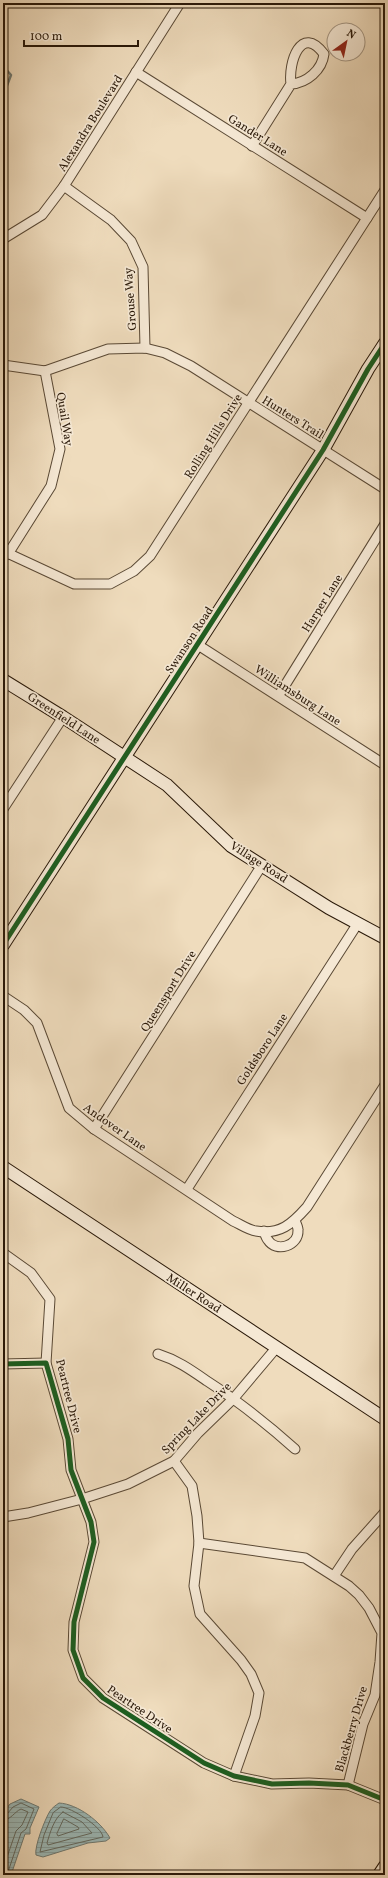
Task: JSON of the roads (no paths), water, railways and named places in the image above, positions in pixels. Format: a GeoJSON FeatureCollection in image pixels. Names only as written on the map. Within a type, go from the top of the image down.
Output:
{"type":"FeatureCollection","features":[{"type":"Feature","properties":{"kind":"street","name":"Alexandra Boulevard"},"geometry":{"type":"LineString","coordinates":[[3,239],[42,215],[64,186],[180,3]]}},
{"type":"Feature","properties":{"kind":"street"},"geometry":{"type":"LineString","coordinates":[[252,146],[291,84],[290,76],[296,50],[303,44],[309,43],[318,46],[324,54],[322,63],[317,71],[299,83],[291,84]]}},
{"type":"Feature","properties":{"kind":"street","name":"Gander Lane"},"geometry":{"type":"LineString","coordinates":[[136,72],[367,218]]}},
{"type":"Feature","properties":{"kind":"street","name":"Grouse Way"},"geometry":{"type":"LineString","coordinates":[[64,186],[111,220],[131,241],[142,267],[145,348]]}},
{"type":"Feature","properties":{"kind":"street","name":"Rolling Hills Drive"},"geometry":{"type":"LineString","coordinates":[[5,552],[74,584],[110,584],[134,571],[150,556],[385,190]]}},
{"type":"Feature","properties":{"kind":"street","name":"Swanson Road"},"geometry":{"type":"LineString","coordinates":[[3,945],[323,450],[368,369],[385,343]]}},
{"type":"Feature","properties":{"kind":"street","name":"Hunters Trail"},"geometry":{"type":"LineString","coordinates":[[3,366],[45,371],[108,349],[145,348],[165,353],[191,366],[385,489]]}},
{"type":"Feature","properties":{"kind":"street","name":"Quail Way"},"geometry":{"type":"LineString","coordinates":[[5,552],[51,486],[60,449],[45,371]]}},
{"type":"Feature","properties":{"kind":"street","name":"Harper Lane"},"geometry":{"type":"LineString","coordinates":[[279,696],[385,524]]}},
{"type":"Feature","properties":{"kind":"street","name":"Williamsburg Lane"},"geometry":{"type":"LineString","coordinates":[[198,645],[385,765]]}},
{"type":"Feature","properties":{"kind":"street","name":"Greenfield Lane"},"geometry":{"type":"LineString","coordinates":[[3,680],[63,717],[124,758]]}},
{"type":"Feature","properties":{"kind":"street"},"geometry":{"type":"LineString","coordinates":[[3,809],[63,717]]}},
{"type":"Feature","properties":{"kind":"street","name":"Village Road"},"geometry":{"type":"LineString","coordinates":[[124,758],[167,785],[231,846],[330,908],[385,938]]}},
{"type":"Feature","properties":{"kind":"street","name":"Queensport Drive"},"geometry":{"type":"LineString","coordinates":[[94,1129],[262,865]]}},
{"type":"Feature","properties":{"kind":"street","name":"Goldsboro Lane"},"geometry":{"type":"LineString","coordinates":[[187,1189],[358,922]]}},
{"type":"Feature","properties":{"kind":"street","name":"Andover Lane"},"geometry":{"type":"LineString","coordinates":[[3,996],[24,1010],[38,1023],[57,1080],[69,1108],[94,1129],[187,1189],[233,1221],[255,1231],[275,1231],[295,1221],[307,1207],[385,1085]]}},
{"type":"Feature","properties":{"kind":"street","name":"Miller Road"},"geometry":{"type":"LineString","coordinates":[[3,1167],[385,1419]]}},
{"type":"Feature","properties":{"kind":"street"},"geometry":{"type":"LineString","coordinates":[[264,1231],[268,1241],[276,1247],[287,1246],[295,1240],[298,1231],[295,1221]]}},
{"type":"Feature","properties":{"kind":"street","name":"Peartree Drive"},"geometry":{"type":"LineString","coordinates":[[3,1253],[31,1273],[50,1299],[46,1363],[68,1439],[71,1470],[91,1522],[94,1542],[74,1622],[73,1650],[83,1678],[103,1698],[204,1763],[234,1776],[272,1784],[309,1783],[348,1785],[385,1800]]}},
{"type":"Feature","properties":{"kind":"street","name":"Spring Lake Drive"},"geometry":{"type":"LineString","coordinates":[[3,1517],[28,1513],[82,1499],[128,1484],[174,1461],[198,1434],[234,1398],[277,1347]]}},
{"type":"Feature","properties":{"kind":"street"},"geometry":{"type":"LineString","coordinates":[[158,1354],[174,1359],[234,1398],[264,1421],[295,1449]]}},
{"type":"Feature","properties":{"kind":"street"},"geometry":{"type":"LineString","coordinates":[[3,1364],[46,1363]]}},
{"type":"Feature","properties":{"kind":"street"},"geometry":{"type":"LineString","coordinates":[[174,1461],[192,1486],[197,1516],[199,1543],[194,1586],[200,1614],[241,1660],[251,1674],[259,1693],[255,1716],[234,1776]]}},
{"type":"Feature","properties":{"kind":"street"},"geometry":{"type":"LineString","coordinates":[[334,1576],[352,1549],[385,1512]]}},
{"type":"Feature","properties":{"kind":"street","name":"Blackberry Drive"},"geometry":{"type":"LineString","coordinates":[[199,1543],[305,1558],[334,1576],[359,1595],[368,1608],[383,1633],[375,1695],[363,1724],[348,1785]]}},
{"type":"Feature","properties":{"kind":"street"},"geometry":{"type":"LineString","coordinates":[[379,1875],[385,1866]]}},
{"type":"Feature","properties":{"kind":"water"},"geometry":{"type":"Polygon","coordinates":[[[21,1799],[39,1807],[30,1828],[30,1834],[25,1834],[11,1875],[3,1875],[3,1813],[10,1804],[21,1799]]]}},
{"type":"Feature","properties":{"kind":"water"},"geometry":{"type":"Polygon","coordinates":[[[59,1803],[81,1810],[95,1820],[110,1838],[106,1841],[88,1843],[43,1857],[36,1855],[38,1840],[45,1820],[51,1810],[59,1803]]]}},
{"type":"Feature","properties":{"kind":"waterway"},"geometry":{"type":"LineString","coordinates":[[3,66],[11,75],[3,96]]}}]}
